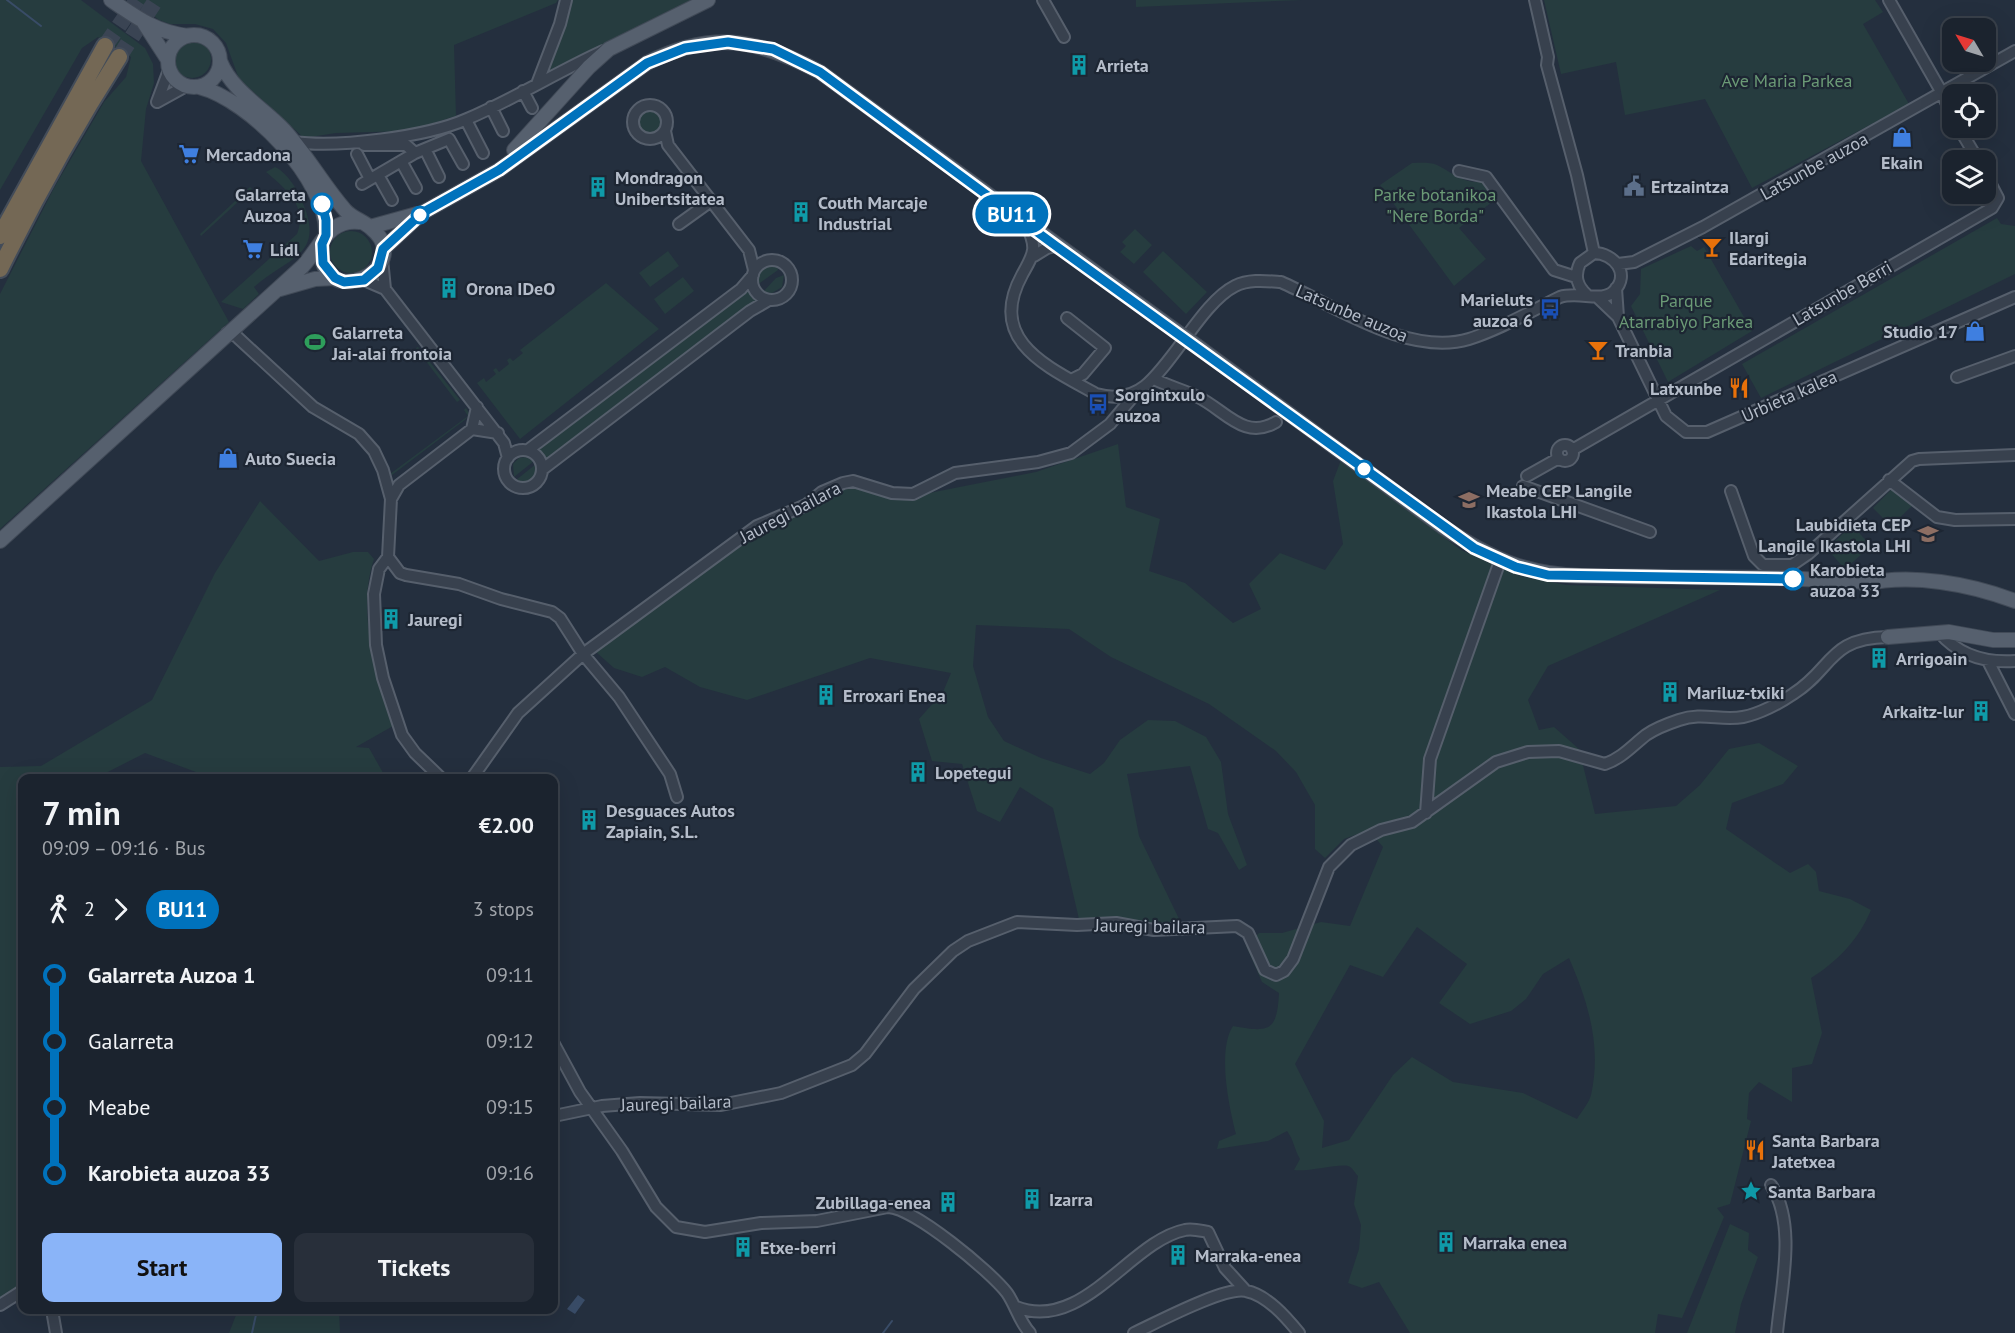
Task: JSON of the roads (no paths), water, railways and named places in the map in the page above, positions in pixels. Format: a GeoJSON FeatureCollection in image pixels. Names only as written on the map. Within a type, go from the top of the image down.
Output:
{"type":"FeatureCollection","features":[{"type":"Feature","properties":{"kind":"highway"},"geometry":{"type":"LineString","coordinates":[[0,236],[105,46]]}},
{"type":"Feature","properties":{"kind":"highway"},"geometry":{"type":"LineString","coordinates":[[0,269],[69,136],[119,57]]}},
{"type":"Feature","properties":{"kind":"main road"},"geometry":{"type":"LineString","coordinates":[[111,0],[144,23],[167,33],[207,38],[215,45],[220,61],[232,83],[294,142],[346,212],[376,233],[382,254]]}},
{"type":"Feature","properties":{"kind":"main road"},"geometry":{"type":"LineString","coordinates":[[469,189],[534,130],[589,67],[609,49],[708,0]]}},
{"type":"Feature","properties":{"kind":"main road"},"geometry":{"type":"LineString","coordinates":[[144,23],[169,65],[174,78],[220,94],[236,105],[276,140],[312,184],[322,204],[326,220],[323,263],[335,278]]}},
{"type":"Feature","properties":{"kind":"main road"},"geometry":{"type":"LineString","coordinates":[[169,65],[172,47],[188,36]]}},
{"type":"Feature","properties":{"kind":"main road"},"geometry":{"type":"LineString","coordinates":[[0,541],[303,266],[324,239],[341,223],[365,224],[422,213],[469,189],[499,170],[647,63],[685,48],[728,42],[773,49],[820,72],[1443,527],[1500,561],[1548,575],[1928,582],[1988,591],[2014,601]]}},
{"type":"Feature","properties":{"kind":"main road"},"geometry":{"type":"LineString","coordinates":[[192,86],[213,79],[220,61]]}},
{"type":"Feature","properties":{"kind":"main road"},"geometry":{"type":"LineString","coordinates":[[272,292],[315,279],[335,278],[354,283],[364,280],[372,275],[382,254],[422,213]]}},
{"type":"Feature","properties":{"kind":"main road"},"geometry":{"type":"LineString","coordinates":[[1887,637],[1939,632],[2012,638]]}},
{"type":"Feature","properties":{"kind":"street"},"geometry":{"type":"LineString","coordinates":[[537,84],[560,24],[566,0]]}},
{"type":"Feature","properties":{"kind":"street"},"geometry":{"type":"LineString","coordinates":[[1043,0],[1064,38]]}},
{"type":"Feature","properties":{"kind":"street"},"geometry":{"type":"LineString","coordinates":[[1535,0],[1548,57],[1547,65],[1594,253]]}},
{"type":"Feature","properties":{"kind":"street"},"geometry":{"type":"LineString","coordinates":[[1889,0],[1942,93]]}},
{"type":"Feature","properties":{"kind":"street"},"geometry":{"type":"LineString","coordinates":[[294,142],[323,145],[409,135],[466,120],[609,49]]}},
{"type":"Feature","properties":{"kind":"street","name":"Latsunbe auzoa"},"geometry":{"type":"LineString","coordinates":[[1958,84],[2015,51]]}},
{"type":"Feature","properties":{"kind":"street"},"geometry":{"type":"LineString","coordinates":[[169,65],[157,102],[192,86]]}},
{"type":"Feature","properties":{"kind":"street"},"geometry":{"type":"LineString","coordinates":[[523,91],[532,108]]}},
{"type":"Feature","properties":{"kind":"street","name":"Latsunbe auzoa"},"geometry":{"type":"LineString","coordinates":[[1618,264],[1634,262],[1703,227],[1942,93]]}},
{"type":"Feature","properties":{"kind":"street"},"geometry":{"type":"LineString","coordinates":[[364,280],[385,289],[506,445],[508,458],[504,466],[504,474],[514,486],[521,488],[534,485],[539,481],[543,469],[750,311],[769,300],[783,297],[788,292],[792,280],[789,268],[783,262],[768,260],[752,254],[668,145],[665,131],[667,118],[660,107],[650,104],[640,107],[634,116],[634,128],[642,137],[652,138],[668,145]]}},
{"type":"Feature","properties":{"kind":"street"},"geometry":{"type":"LineString","coordinates":[[491,107],[503,131]]}},
{"type":"Feature","properties":{"kind":"street"},"geometry":{"type":"LineString","coordinates":[[466,120],[483,153]]}},
{"type":"Feature","properties":{"kind":"street"},"geometry":{"type":"LineString","coordinates":[[652,138],[665,131]]}},
{"type":"Feature","properties":{"kind":"street"},"geometry":{"type":"LineString","coordinates":[[370,179],[420,151],[448,139],[463,164]]}},
{"type":"Feature","properties":{"kind":"street"},"geometry":{"type":"LineString","coordinates":[[360,140],[365,145],[406,145],[420,151],[439,177]]}},
{"type":"Feature","properties":{"kind":"street"},"geometry":{"type":"LineString","coordinates":[[316,169],[323,145]]}},
{"type":"Feature","properties":{"kind":"street"},"geometry":{"type":"LineString","coordinates":[[357,154],[370,179],[392,200]]}},
{"type":"Feature","properties":{"kind":"street"},"geometry":{"type":"LineString","coordinates":[[401,161],[416,188]]}},
{"type":"Feature","properties":{"kind":"street"},"geometry":{"type":"LineString","coordinates":[[1459,171],[1486,177],[1554,270],[1576,277]]}},
{"type":"Feature","properties":{"kind":"street"},"geometry":{"type":"LineString","coordinates":[[679,224],[711,201]]}},
{"type":"Feature","properties":{"kind":"street","name":"Latsunbe Berri"},"geometry":{"type":"LineString","coordinates":[[1659,400],[1992,208],[1994,204]]}},
{"type":"Feature","properties":{"kind":"street"},"geometry":{"type":"LineString","coordinates":[[1026,224],[1034,244],[1034,256],[1014,293],[1011,306],[1015,332],[1032,355],[1096,394],[1121,397],[1136,393]]}},
{"type":"Feature","properties":{"kind":"street"},"geometry":{"type":"LineString","coordinates":[[1034,256],[1047,248],[1056,246]]}},
{"type":"Feature","properties":{"kind":"street"},"geometry":{"type":"LineString","coordinates":[[1594,253],[1607,255],[1618,264],[1621,278],[1616,288],[1608,296],[1592,296],[1578,284],[1576,277],[1580,263],[1594,253]]}},
{"type":"Feature","properties":{"kind":"street"},"geometry":{"type":"LineString","coordinates":[[382,254],[385,289]]}},
{"type":"Feature","properties":{"kind":"street"},"geometry":{"type":"LineString","coordinates":[[752,254],[756,292],[769,300]]}},
{"type":"Feature","properties":{"kind":"street"},"geometry":{"type":"LineString","coordinates":[[508,458],[523,450],[741,289],[753,272],[768,260]]}},
{"type":"Feature","properties":{"kind":"street","name":"Latsunbe auzoa"},"geometry":{"type":"LineString","coordinates":[[1136,393],[1154,379],[1219,297],[1234,286],[1260,280],[1281,282],[1398,336],[1432,342],[1468,339],[1573,293],[1592,296]]}},
{"type":"Feature","properties":{"kind":"street","name":"Urbieta kalea"},"geometry":{"type":"LineString","coordinates":[[1616,288],[1618,317],[1666,416],[1676,427],[1692,434],[1707,432],[2015,297]]}},
{"type":"Feature","properties":{"kind":"street","name":"Urbieta kalea"},"geometry":{"type":"LineString","coordinates":[[1592,296],[1618,317]]}},
{"type":"Feature","properties":{"kind":"street"},"geometry":{"type":"LineString","coordinates":[[1067,318],[1105,348],[1090,368],[1071,380]]}},
{"type":"Feature","properties":{"kind":"street"},"geometry":{"type":"LineString","coordinates":[[227,333],[236,336],[313,407],[359,434],[374,451],[390,481],[388,557],[379,569],[373,613],[383,678],[402,735],[420,759],[437,774]]}},
{"type":"Feature","properties":{"kind":"street"},"geometry":{"type":"LineString","coordinates":[[1957,377],[2015,356]]}},
{"type":"Feature","properties":{"kind":"street"},"geometry":{"type":"LineString","coordinates":[[1090,368],[1089,380],[1096,394]]}},
{"type":"Feature","properties":{"kind":"street"},"geometry":{"type":"LineString","coordinates":[[1154,379],[1198,397],[1244,428],[1255,430],[1276,422]]}},
{"type":"Feature","properties":{"kind":"street","name":"Jauregi bailara"},"geometry":{"type":"LineString","coordinates":[[475,774],[518,713],[583,654],[757,526],[806,505],[822,492],[853,481],[892,493],[913,494],[955,473],[1038,462],[1071,453],[1110,424],[1136,393]]}},
{"type":"Feature","properties":{"kind":"street"},"geometry":{"type":"LineString","coordinates":[[1650,532],[1525,481],[1559,458],[1568,460],[1573,455],[1572,450],[1659,400]]}},
{"type":"Feature","properties":{"kind":"street"},"geometry":{"type":"LineString","coordinates":[[472,429],[477,407]]}},
{"type":"Feature","properties":{"kind":"street"},"geometry":{"type":"LineString","coordinates":[[390,481],[472,429],[498,434]]}},
{"type":"Feature","properties":{"kind":"street"},"geometry":{"type":"LineString","coordinates":[[506,445],[539,458],[543,469]]}},
{"type":"Feature","properties":{"kind":"street"},"geometry":{"type":"LineString","coordinates":[[1731,491],[1754,556],[1763,565],[1783,566],[1798,562],[1904,466],[1919,459],[2015,455]]}},
{"type":"Feature","properties":{"kind":"street"},"geometry":{"type":"LineString","coordinates":[[1889,480],[1937,517],[1955,520],[2015,519]]}},
{"type":"Feature","properties":{"kind":"street"},"geometry":{"type":"LineString","coordinates":[[388,557],[400,573],[459,584],[501,599],[552,612],[566,626],[583,654],[619,697],[670,774],[677,797]]}},
{"type":"Feature","properties":{"kind":"street"},"geometry":{"type":"LineString","coordinates":[[1426,813],[1430,759],[1500,561]]}},
{"type":"Feature","properties":{"kind":"street"},"geometry":{"type":"LineString","coordinates":[[1939,632],[1956,648],[1988,661],[2015,661]]}},
{"type":"Feature","properties":{"kind":"street","name":"Jauregi bailara"},"geometry":{"type":"LineString","coordinates":[[558,1115],[640,1102],[721,1105],[781,1093],[852,1065],[865,1054],[914,989],[946,957],[968,941],[1017,922],[1077,925],[1116,923],[1154,930],[1237,926],[1248,933],[1265,970],[1276,975],[1284,971],[1293,958],[1329,867],[1341,854],[1364,837],[1412,822],[1496,762],[1528,752],[1559,751],[1605,764],[1622,756],[1658,727],[1682,718],[1698,714],[1742,717],[1753,714],[1793,695],[1842,648],[1852,642],[1887,637]]}},
{"type":"Feature","properties":{"kind":"street"},"geometry":{"type":"LineString","coordinates":[[1988,661],[2015,714]]}},
{"type":"Feature","properties":{"kind":"street","name":"Jauregi bailara"},"geometry":{"type":"LineString","coordinates":[[558,1051],[592,1109],[656,1208],[676,1227],[705,1232],[761,1223],[817,1221],[888,1207],[897,1208],[915,1217],[998,1282],[1015,1307],[1022,1324],[1030,1333]]}},
{"type":"Feature","properties":{"kind":"street"},"geometry":{"type":"LineString","coordinates":[[1772,1185],[1784,1211],[1786,1229],[1777,1333]]}},
{"type":"Feature","properties":{"kind":"street"},"geometry":{"type":"LineString","coordinates":[[1015,1307],[1035,1319],[1058,1320],[1075,1315],[1156,1246],[1168,1237],[1186,1229],[1209,1232],[1225,1268],[1245,1290],[1279,1311],[1299,1333]]}},
{"type":"Feature","properties":{"kind":"street"},"geometry":{"type":"LineString","coordinates":[[1134,1333],[1229,1292],[1245,1290]]}},
{"type":"Feature","properties":{"kind":"street"},"geometry":{"type":"LineString","coordinates":[[0,1305],[18,1294]]}},
{"type":"Feature","properties":{"kind":"street"},"geometry":{"type":"LineString","coordinates":[[53,1314],[56,1333]]}},
{"type":"Feature","properties":{"kind":"water"},"geometry":{"type":"Polygon","coordinates":[[[578,1295],[585,1300],[575,1314],[567,1309],[578,1295]]]}},
{"type":"Feature","properties":{"kind":"waterway"},"geometry":{"type":"LineString","coordinates":[[7,0],[41,26]]}},
{"type":"Feature","properties":{"kind":"waterway"},"geometry":{"type":"LineString","coordinates":[[252,1333],[256,1314]]}},
{"type":"Feature","properties":{"kind":"waterway"},"geometry":{"type":"LineString","coordinates":[[883,1333],[892,1321]]}},
{"type":"Feature","properties":{"kind":"tunnel"},"geometry":{"type":"LineString","coordinates":[[105,46],[137,0]]}},
{"type":"Feature","properties":{"kind":"tunnel"},"geometry":{"type":"LineString","coordinates":[[119,57],[156,0]]}},
{"type":"Feature","properties":{"kind":"place","name":"Arrieta"},"geometry":{"type":"Point","coordinates":[1079,65]}},
{"type":"Feature","properties":{"kind":"place","name":"Ekain"},"geometry":{"type":"Point","coordinates":[1902,137]}},
{"type":"Feature","properties":{"kind":"place","name":"Mercadona"},"geometry":{"type":"Point","coordinates":[189,154]}},
{"type":"Feature","properties":{"kind":"place","name":"Ertzaintza"},"geometry":{"type":"Point","coordinates":[1634,186]}},
{"type":"Feature","properties":{"kind":"place","name":"Mondragon Unibertsitatea"},"geometry":{"type":"Point","coordinates":[598,187]}},
{"type":"Feature","properties":{"kind":"place","name":"Galarreta Auzoa 1"},"geometry":{"type":"Point","coordinates":[322,204]}},
{"type":"Feature","properties":{"kind":"place","name":"Couth Marcaje Industrial"},"geometry":{"type":"Point","coordinates":[801,212]}},
{"type":"Feature","properties":{"kind":"place","name":"Ilargi Edaritegia"},"geometry":{"type":"Point","coordinates":[1712,247]}},
{"type":"Feature","properties":{"kind":"place","name":"Lidl"},"geometry":{"type":"Point","coordinates":[253,249]}},
{"type":"Feature","properties":{"kind":"place","name":"Orona IDeO"},"geometry":{"type":"Point","coordinates":[449,288]}},
{"type":"Feature","properties":{"kind":"place","name":"Marieluts auzoa 6"},"geometry":{"type":"Point","coordinates":[1550,309]}},
{"type":"Feature","properties":{"kind":"place","name":"Studio 17"},"geometry":{"type":"Point","coordinates":[1975,331]}},
{"type":"Feature","properties":{"kind":"place","name":"Galarreta Jai-alai frontoia"},"geometry":{"type":"Point","coordinates":[315,342]}},
{"type":"Feature","properties":{"kind":"place","name":"Tranbia"},"geometry":{"type":"Point","coordinates":[1598,350]}},
{"type":"Feature","properties":{"kind":"place","name":"Latxunbe"},"geometry":{"type":"Point","coordinates":[1739,388]}},
{"type":"Feature","properties":{"kind":"place","name":"Sorgintxulo auzoa"},"geometry":{"type":"Point","coordinates":[1098,404]}},
{"type":"Feature","properties":{"kind":"place","name":"Auto Suecia"},"geometry":{"type":"Point","coordinates":[228,458]}},
{"type":"Feature","properties":{"kind":"place","name":"Meabe CEP Langile Ikastola LHI"},"geometry":{"type":"Point","coordinates":[1469,500]}},
{"type":"Feature","properties":{"kind":"place","name":"Laubidieta CEP Langile Ikastola LHI"},"geometry":{"type":"Point","coordinates":[1928,534]}},
{"type":"Feature","properties":{"kind":"place","name":"Karobieta auzoa 33"},"geometry":{"type":"Point","coordinates":[1793,579]}},
{"type":"Feature","properties":{"kind":"place","name":"Jauregi"},"geometry":{"type":"Point","coordinates":[391,619]}},
{"type":"Feature","properties":{"kind":"place","name":"Arrigoain"},"geometry":{"type":"Point","coordinates":[1879,658]}},
{"type":"Feature","properties":{"kind":"place","name":"Mariluz-txiki"},"geometry":{"type":"Point","coordinates":[1670,692]}},
{"type":"Feature","properties":{"kind":"place","name":"Erroxari Enea"},"geometry":{"type":"Point","coordinates":[826,695]}},
{"type":"Feature","properties":{"kind":"place","name":"Arkaitz-lur"},"geometry":{"type":"Point","coordinates":[1981,711]}},
{"type":"Feature","properties":{"kind":"place","name":"Lopetegui"},"geometry":{"type":"Point","coordinates":[918,772]}},
{"type":"Feature","properties":{"kind":"place","name":"Desguaces Autos Zapiain, S.L."},"geometry":{"type":"Point","coordinates":[589,820]}},
{"type":"Feature","properties":{"kind":"place","name":"Santa Barbara Jatetxea"},"geometry":{"type":"Point","coordinates":[1755,1150]}},
{"type":"Feature","properties":{"kind":"place","name":"Santa Barbara"},"geometry":{"type":"Point","coordinates":[1751,1191]}},
{"type":"Feature","properties":{"kind":"place","name":"Izarra"},"geometry":{"type":"Point","coordinates":[1032,1199]}},
{"type":"Feature","properties":{"kind":"place","name":"Zubillaga-enea"},"geometry":{"type":"Point","coordinates":[948,1202]}},
{"type":"Feature","properties":{"kind":"place","name":"Marraka enea"},"geometry":{"type":"Point","coordinates":[1446,1242]}},
{"type":"Feature","properties":{"kind":"place","name":"Etxe-berri"},"geometry":{"type":"Point","coordinates":[743,1247]}},
{"type":"Feature","properties":{"kind":"place","name":"Marraka-enea"},"geometry":{"type":"Point","coordinates":[1178,1255]}},
{"type":"Feature","properties":{"kind":"park label","name":"Ave Maria Parkea"},"geometry":{"type":"Point","coordinates":[1787,80]}},
{"type":"Feature","properties":{"kind":"park label","name":"Parke botanikoa \"Nere Borda\""},"geometry":{"type":"Point","coordinates":[1435,204]}},
{"type":"Feature","properties":{"kind":"park label","name":"Parque Atarrabiyo Parkea"},"geometry":{"type":"Point","coordinates":[1686,310]}}]}
